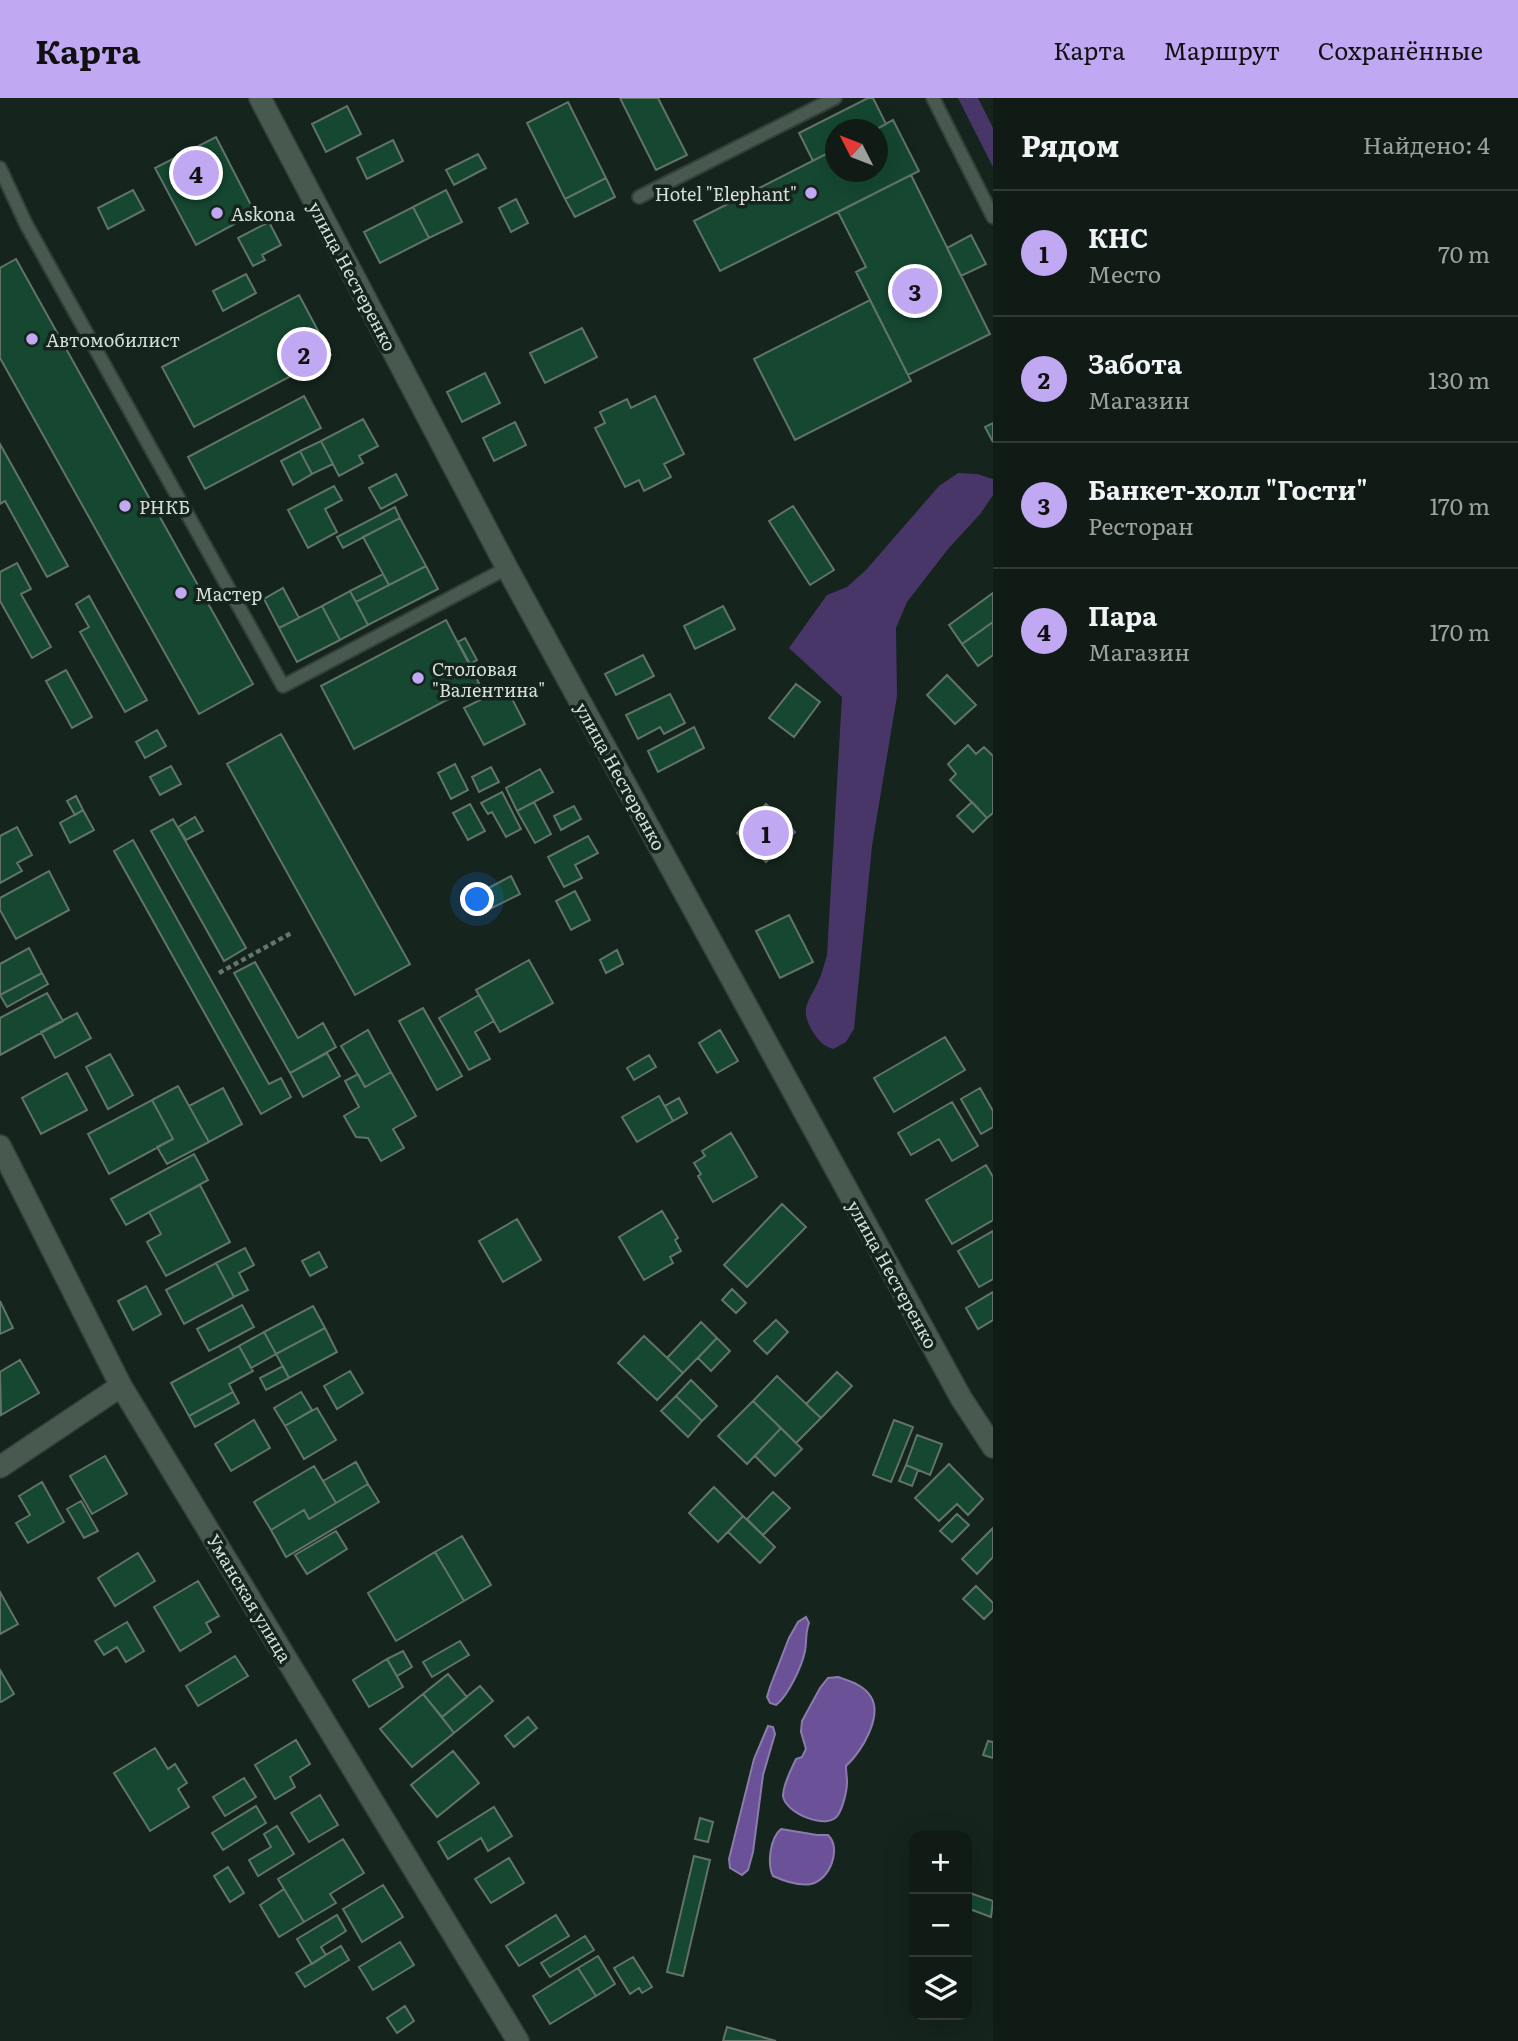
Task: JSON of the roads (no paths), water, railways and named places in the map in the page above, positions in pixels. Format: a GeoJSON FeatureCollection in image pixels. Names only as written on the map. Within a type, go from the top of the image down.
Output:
{"type":"FeatureCollection","features":[{"type":"Feature","properties":{"kind":"street","name":"улица Нестеренко"},"geometry":{"type":"LineString","coordinates":[[260,98],[507,568],[941,1362],[993,1447]]}},
{"type":"Feature","properties":{"kind":"street","name":"Уманская улица"},"geometry":{"type":"LineString","coordinates":[[0,1146],[121,1386],[518,2041]]}},
{"type":"Feature","properties":{"kind":"street"},"geometry":{"type":"LineString","coordinates":[[0,1467],[121,1386]]}},
{"type":"Feature","properties":{"kind":"lane"},"geometry":{"type":"LineString","coordinates":[[639,197],[835,98]]}},
{"type":"Feature","properties":{"kind":"lane"},"geometry":{"type":"LineString","coordinates":[[933,98],[993,217]]}},
{"type":"Feature","properties":{"kind":"lane"},"geometry":{"type":"LineString","coordinates":[[0,168],[26,224],[283,686],[507,568]]}},
{"type":"Feature","properties":{"kind":"place","name":"Пара"},"geometry":{"type":"Point","coordinates":[196,173]}},
{"type":"Feature","properties":{"kind":"place","name":"Hotel \"Elephant\""},"geometry":{"type":"Point","coordinates":[811,193]}},
{"type":"Feature","properties":{"kind":"place","name":"Askona"},"geometry":{"type":"Point","coordinates":[217,213]}},
{"type":"Feature","properties":{"kind":"place","name":"Банкет-холл \"Гости\""},"geometry":{"type":"Point","coordinates":[915,291]}},
{"type":"Feature","properties":{"kind":"place","name":"Автомобилист"},"geometry":{"type":"Point","coordinates":[32,339]}},
{"type":"Feature","properties":{"kind":"place","name":"Забота"},"geometry":{"type":"Point","coordinates":[304,354]}},
{"type":"Feature","properties":{"kind":"place","name":"РНКБ"},"geometry":{"type":"Point","coordinates":[125,506]}},
{"type":"Feature","properties":{"kind":"place","name":"Мастер"},"geometry":{"type":"Point","coordinates":[181,593]}},
{"type":"Feature","properties":{"kind":"place","name":"Столовая \"Валентина\""},"geometry":{"type":"Point","coordinates":[418,678]}},
{"type":"Feature","properties":{"kind":"place","name":"КНС"},"geometry":{"type":"Point","coordinates":[766,833]}}]}
